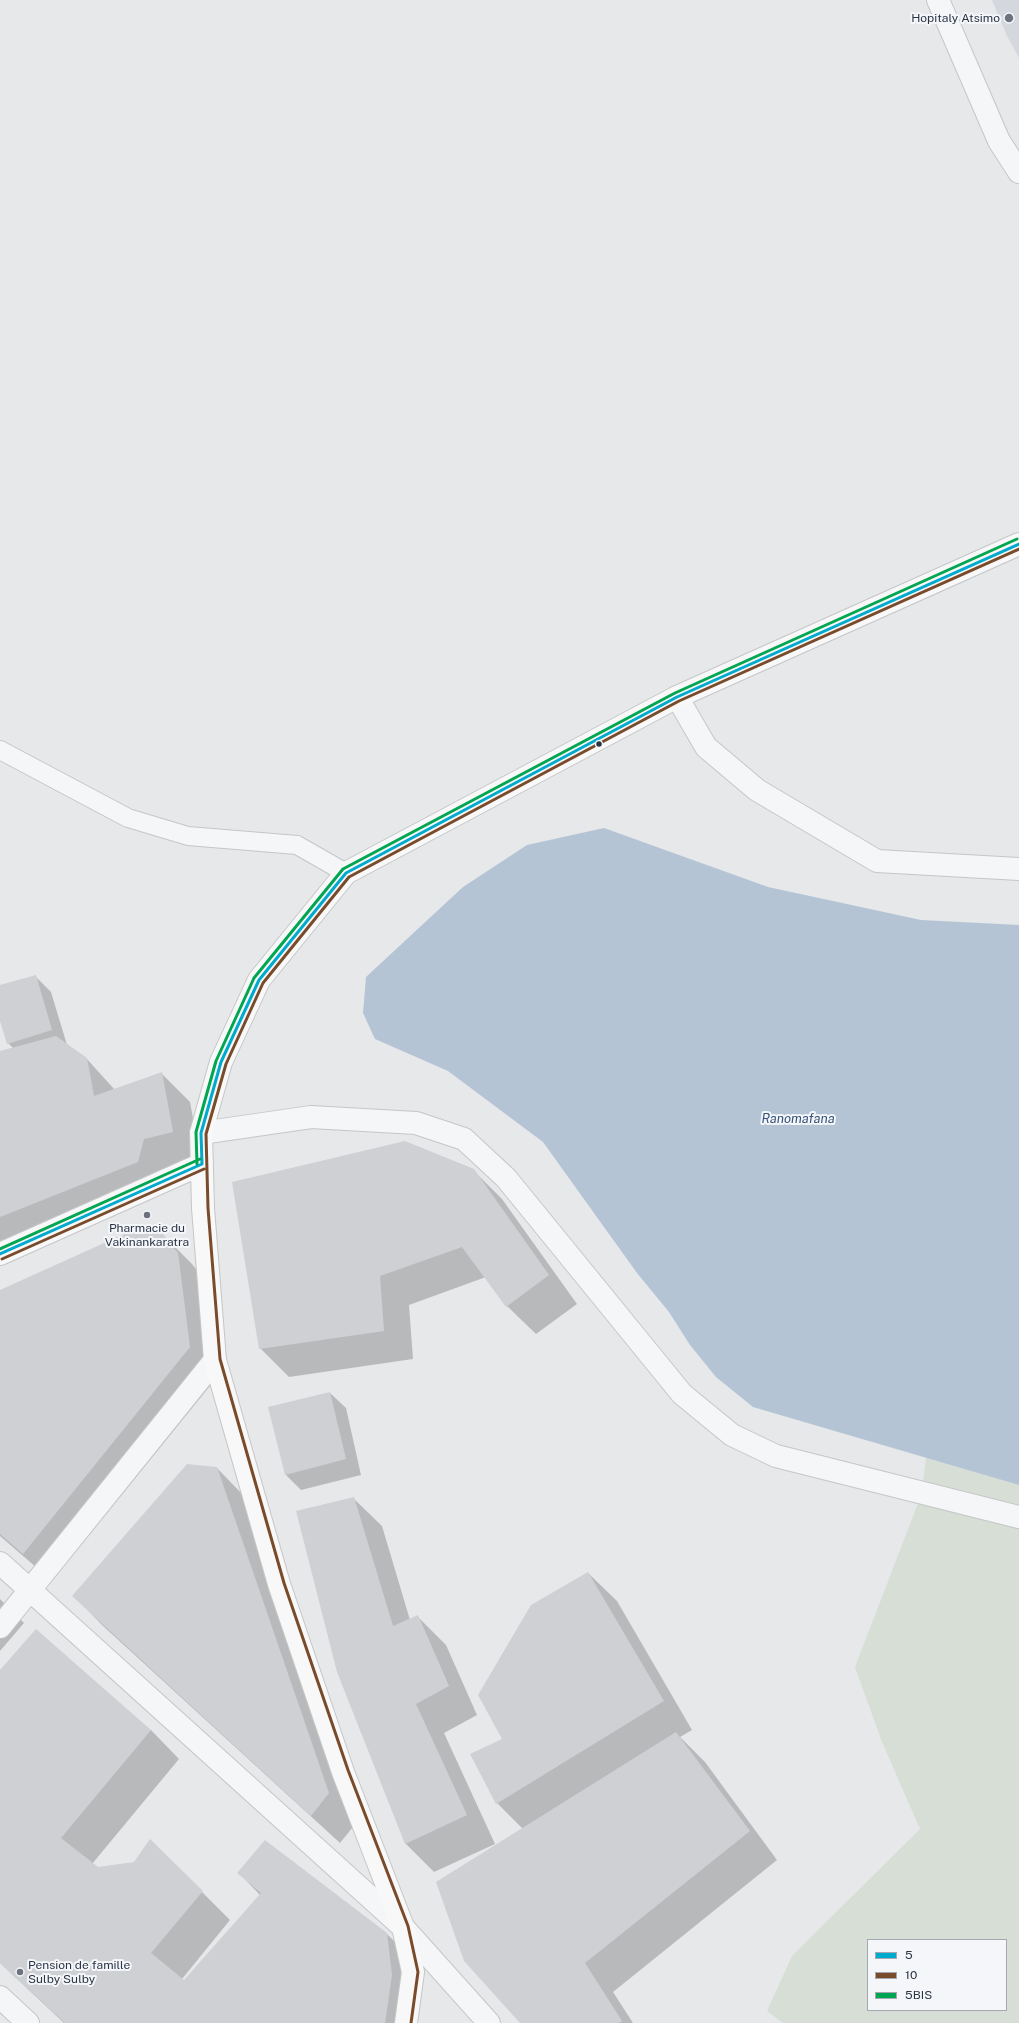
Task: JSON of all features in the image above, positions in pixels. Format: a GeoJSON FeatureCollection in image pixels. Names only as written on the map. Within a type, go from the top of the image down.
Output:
{"type":"FeatureCollection","features":[{"type":"Feature","properties":{"kind":"street"},"geometry":{"type":"LineString","coordinates":[[938,0],[999,141],[1019,172]]}},
{"type":"Feature","properties":{"kind":"street"},"geometry":{"type":"LineString","coordinates":[[406,2023],[413,1972],[403,1927],[343,1772],[279,1584],[215,1360],[203,1208],[201,1133],[221,1062],[259,980],[346,873],[677,697],[1019,544]]}},
{"type":"Feature","properties":{"kind":"street"},"geometry":{"type":"LineString","coordinates":[[677,697],[706,747],[757,790],[877,861],[1019,869]]}},
{"type":"Feature","properties":{"kind":"street"},"geometry":{"type":"LineString","coordinates":[[201,1133],[311,1117],[416,1123],[464,1139],[506,1178],[682,1394],[732,1435],[776,1456],[1019,1517]]}},
{"type":"Feature","properties":{"kind":"street"},"geometry":{"type":"LineString","coordinates":[[0,1254],[202,1164]]}},
{"type":"Feature","properties":{"kind":"street"},"geometry":{"type":"LineString","coordinates":[[0,1627],[31,1591],[215,1360]]}},
{"type":"Feature","properties":{"kind":"street"},"geometry":{"type":"LineString","coordinates":[[0,1563],[403,1927],[489,2023]]}},
{"type":"Feature","properties":{"kind":"street"},"geometry":{"type":"LineString","coordinates":[[0,1997],[28,2023]]}},
{"type":"Feature","properties":{"kind":"lane"},"geometry":{"type":"LineString","coordinates":[[0,750],[128,818],[188,836],[297,845],[346,873]]}},
{"type":"Feature","properties":{"kind":"shaded area","name":"Hopitaly Atsimo"},"geometry":{"type":"Polygon","coordinates":[[[992,0],[1019,0],[1019,58],[1007,36],[992,0]]]}},
{"type":"Feature","properties":{"kind":"shaded area"},"geometry":{"type":"Polygon","coordinates":[[[926,1457],[1019,1485],[1019,2023],[783,2023],[767,2011],[792,1956],[920,1829],[882,1742],[855,1667],[922,1493],[926,1457]]]}},
{"type":"Feature","properties":{"kind":"water","name":"Ranomafana"},"geometry":{"type":"Polygon","coordinates":[[[604,828],[768,887],[921,920],[1019,925],[1019,1485],[753,1407],[716,1377],[690,1345],[669,1312],[637,1273],[543,1142],[448,1071],[375,1039],[363,1013],[366,977],[463,887],[527,845],[604,828]]]}},
{"type":"Feature","properties":{"kind":"building"},"geometry":{"type":"Polygon","coordinates":[[[36,975],[52,1030],[7,1044],[0,1021],[0,985],[36,975]]]}},
{"type":"Feature","properties":{"kind":"building"},"geometry":{"type":"Polygon","coordinates":[[[56,1036],[87,1058],[94,1096],[162,1072],[173,1132],[144,1139],[138,1162],[0,1217],[0,1051],[56,1036]]]}},
{"type":"Feature","properties":{"kind":"building"},"geometry":{"type":"Polygon","coordinates":[[[405,1141],[474,1169],[549,1275],[506,1307],[462,1247],[380,1276],[384,1331],[259,1349],[232,1182],[405,1141]]]}},
{"type":"Feature","properties":{"kind":"building"},"geometry":{"type":"Polygon","coordinates":[[[133,1230],[163,1234],[178,1253],[190,1347],[23,1554],[0,1534],[0,1290],[133,1230]]]}},
{"type":"Feature","properties":{"kind":"building"},"geometry":{"type":"Polygon","coordinates":[[[330,1392],[346,1459],[285,1475],[268,1407],[330,1392]]]}},
{"type":"Feature","properties":{"kind":"building"},"geometry":{"type":"Polygon","coordinates":[[[187,1464],[217,1467],[329,1793],[311,1816],[72,1596],[187,1464]]]}},
{"type":"Feature","properties":{"kind":"building"},"geometry":{"type":"Polygon","coordinates":[[[354,1497],[393,1626],[418,1615],[449,1686],[416,1704],[467,1815],[405,1844],[337,1672],[296,1511],[354,1497]]]}},
{"type":"Feature","properties":{"kind":"building"},"geometry":{"type":"Polygon","coordinates":[[[588,1572],[664,1701],[496,1804],[470,1754],[502,1739],[478,1695],[531,1605],[588,1572]]]}},
{"type":"Feature","properties":{"kind":"building"},"geometry":{"type":"Polygon","coordinates":[[[36,1629],[151,1730],[61,1838],[98,1867],[134,1862],[150,1839],[203,1891],[151,1953],[184,1980],[261,1893],[237,1873],[265,1840],[387,1933],[392,1975],[385,2023],[65,2023],[0,1963],[0,1670],[36,1629]]]}},
{"type":"Feature","properties":{"kind":"building"},"geometry":{"type":"Polygon","coordinates":[[[676,1732],[750,1831],[585,1963],[622,2021],[619,2023],[520,2023],[464,1961],[436,1882],[676,1732]]]}},
{"type":"Feature","properties":{"kind":"transit line","name":"5BIS"},"geometry":{"type":"LineString","coordinates":[[197,1164],[196,1132],[216,1061],[254,978],[343,869],[675,693],[1017,539]]}},
{"type":"Feature","properties":{"kind":"transit line","name":"5"},"geometry":{"type":"LineString","coordinates":[[202,1164],[201,1133],[221,1062],[259,980],[346,873],[677,697],[1019,544]]}},
{"type":"Feature","properties":{"kind":"transit line","name":"10"},"geometry":{"type":"LineString","coordinates":[[411,2023],[418,1972],[408,1926],[348,1770],[284,1583],[220,1359],[208,1208],[206,1134],[226,1064],[263,983],[349,877],[679,701],[1019,549]]}},
{"type":"Feature","properties":{"kind":"transit line","name":"5BIS"},"geometry":{"type":"LineString","coordinates":[[0,1249],[200,1159]]}},
{"type":"Feature","properties":{"kind":"transit line","name":"5"},"geometry":{"type":"LineString","coordinates":[[0,1254],[202,1164]]}},
{"type":"Feature","properties":{"kind":"transit line","name":"10"},"geometry":{"type":"LineString","coordinates":[[2,1259],[204,1169]]}},
{"type":"Feature","properties":{"kind":"place","name":"Hopitaly Atsimo"},"geometry":{"type":"Point","coordinates":[1009,18]}},
{"type":"Feature","properties":{"kind":"place","name":"Pharmacie du Vakinankaratra"},"geometry":{"type":"Point","coordinates":[147,1215]}},
{"type":"Feature","properties":{"kind":"place","name":"Pension de famille Sulby Sulby"},"geometry":{"type":"Point","coordinates":[20,1972]}}]}
